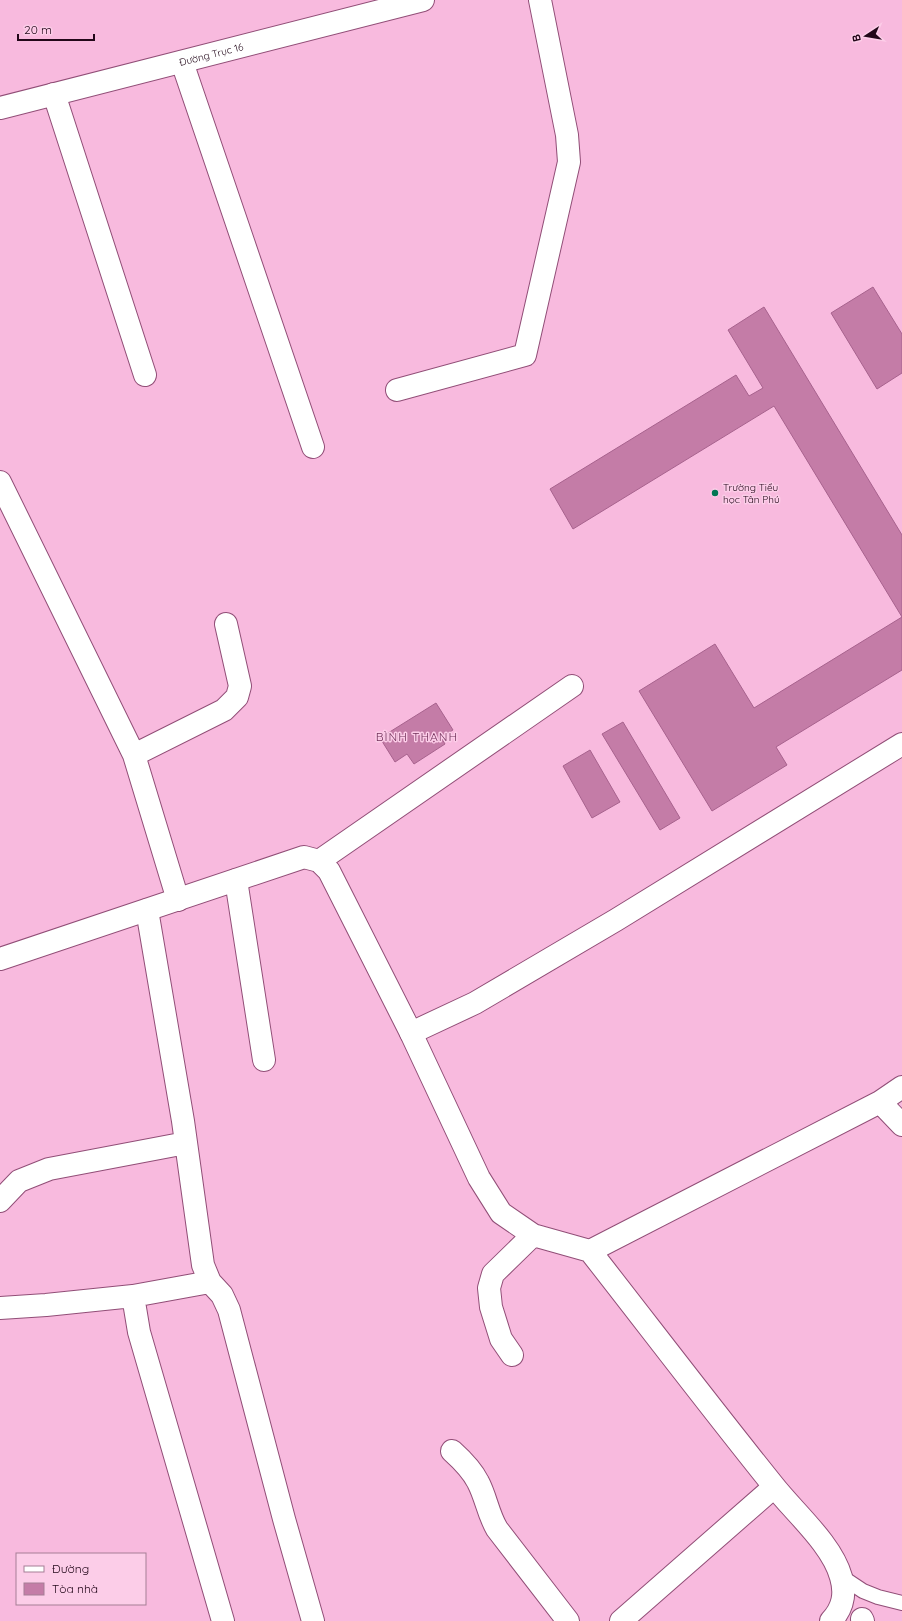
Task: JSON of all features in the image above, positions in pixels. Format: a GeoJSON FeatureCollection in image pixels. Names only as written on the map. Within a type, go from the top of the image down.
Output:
{"type":"FeatureCollection","features":[{"type":"Feature","properties":{"kind":"street","name":"Đường Trục 16"},"geometry":{"type":"LineString","coordinates":[[0,108],[423,0]]}},
{"type":"Feature","properties":{"kind":"street"},"geometry":{"type":"LineString","coordinates":[[397,390],[525,355],[569,162],[567,135],[540,0]]}},
{"type":"Feature","properties":{"kind":"street"},"geometry":{"type":"LineString","coordinates":[[182,62],[313,447]]}},
{"type":"Feature","properties":{"kind":"street"},"geometry":{"type":"LineString","coordinates":[[54,94],[145,375]]}},
{"type":"Feature","properties":{"kind":"street"},"geometry":{"type":"LineString","coordinates":[[0,482],[134,755],[178,900]]}},
{"type":"Feature","properties":{"kind":"street"},"geometry":{"type":"LineString","coordinates":[[134,755],[224,710],[237,697],[240,686],[226,624]]}},
{"type":"Feature","properties":{"kind":"street"},"geometry":{"type":"LineString","coordinates":[[319,862],[572,686]]}},
{"type":"Feature","properties":{"kind":"street"},"geometry":{"type":"LineString","coordinates":[[411,1033],[475,1003],[616,920],[902,744]]}},
{"type":"Feature","properties":{"kind":"street"},"geometry":{"type":"LineString","coordinates":[[0,959],[304,857],[319,862],[329,871],[411,1033],[479,1178],[501,1213],[533,1235],[590,1251],[774,1487],[831,1553],[842,1577],[844,1601],[837,1615],[831,1621]]}},
{"type":"Feature","properties":{"kind":"street"},"geometry":{"type":"LineString","coordinates":[[236,880],[264,1060]]}},
{"type":"Feature","properties":{"kind":"street"},"geometry":{"type":"LineString","coordinates":[[147,910],[186,1143],[203,1265],[210,1282],[222,1295],[229,1310],[284,1519],[313,1621]]}},
{"type":"Feature","properties":{"kind":"street"},"geometry":{"type":"LineString","coordinates":[[590,1251],[880,1102],[902,1086]]}},
{"type":"Feature","properties":{"kind":"street"},"geometry":{"type":"LineString","coordinates":[[880,1102],[902,1125]]}},
{"type":"Feature","properties":{"kind":"street"},"geometry":{"type":"LineString","coordinates":[[0,1201],[19,1181],[49,1169],[186,1143]]}},
{"type":"Feature","properties":{"kind":"street"},"geometry":{"type":"LineString","coordinates":[[512,1355],[502,1339],[491,1308],[490,1288],[493,1274],[533,1235]]}},
{"type":"Feature","properties":{"kind":"street"},"geometry":{"type":"LineString","coordinates":[[0,1308],[133,1296],[210,1282]]}},
{"type":"Feature","properties":{"kind":"street"},"geometry":{"type":"LineString","coordinates":[[133,1296],[139,1332],[223,1621]]}},
{"type":"Feature","properties":{"kind":"street"},"geometry":{"type":"LineString","coordinates":[[452,1451],[472,1472],[479,1483],[490,1517],[496,1529],[568,1621]]}},
{"type":"Feature","properties":{"kind":"street"},"geometry":{"type":"LineString","coordinates":[[621,1621],[774,1487]]}},
{"type":"Feature","properties":{"kind":"lane"},"geometry":{"type":"LineString","coordinates":[[842,1577],[863,1591],[878,1598],[902,1603]]}},
{"type":"Feature","properties":{"kind":"building"},"geometry":{"type":"Polygon","coordinates":[[[873,287],[902,334],[902,373],[877,389],[831,313],[873,287]]]}},
{"type":"Feature","properties":{"kind":"building"},"geometry":{"type":"Polygon","coordinates":[[[764,307],[902,535],[902,617],[774,406],[573,529],[550,489],[736,375],[749,396],[763,388],[728,330],[764,307]]]}},
{"type":"Feature","properties":{"kind":"building"},"geometry":{"type":"Polygon","coordinates":[[[902,617],[902,670],[776,747],[787,765],[712,811],[639,691],[715,644],[754,708],[902,617]]]}},
{"type":"Feature","properties":{"kind":"building"},"geometry":{"type":"Polygon","coordinates":[[[436,703],[453,730],[441,737],[445,744],[414,764],[407,754],[395,762],[380,738],[436,703]]]}},
{"type":"Feature","properties":{"kind":"building"},"geometry":{"type":"Polygon","coordinates":[[[623,722],[680,818],[660,830],[602,734],[623,722]]]}},
{"type":"Feature","properties":{"kind":"building"},"geometry":{"type":"Polygon","coordinates":[[[590,750],[620,802],[592,818],[563,766],[590,750]]]}},
{"type":"Feature","properties":{"kind":"place","name":"Trường Tiểu học Tân Phú"},"geometry":{"type":"Point","coordinates":[715,493]}},
{"type":"Feature","properties":{"kind":"district","name":"BÌNH THẠNH"},"geometry":{"type":"Point","coordinates":[417,736]}}]}
